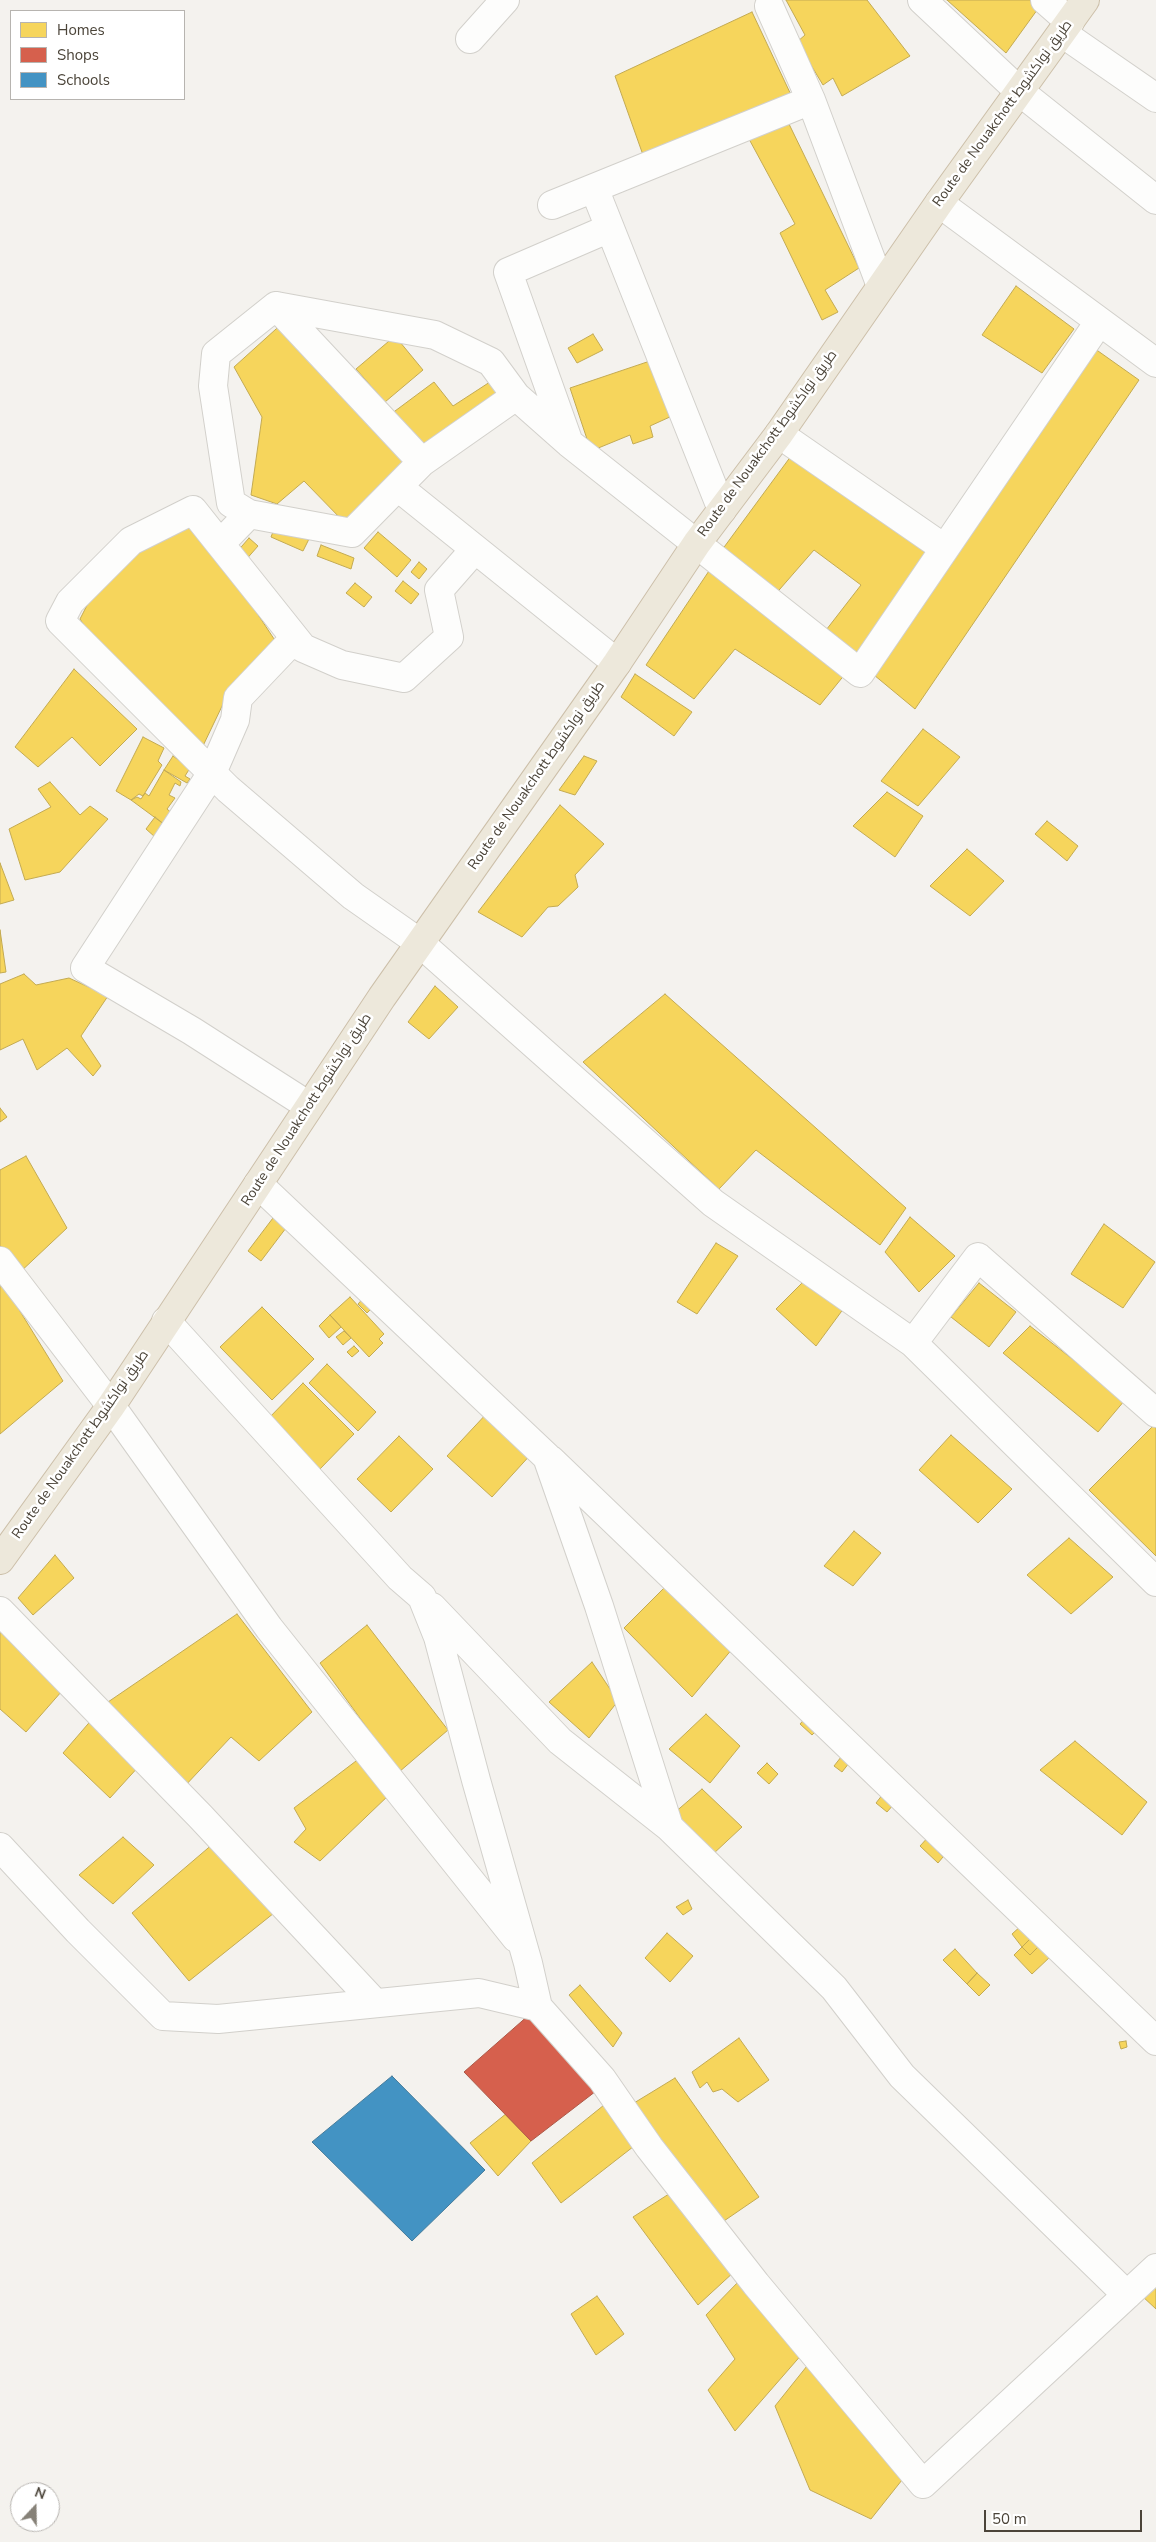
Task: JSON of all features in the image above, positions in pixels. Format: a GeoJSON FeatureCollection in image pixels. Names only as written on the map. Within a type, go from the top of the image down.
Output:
{"type":"FeatureCollection","features":[{"type":"Feature","properties":{"kind":"highway","name":"Route de Nouakchott طريق نواكشوط"},"geometry":{"type":"LineString","coordinates":[[0,1560],[111,1406],[309,1106],[420,943],[617,663],[697,543],[779,434],[939,203],[1072,18]]}},
{"type":"Feature","properties":{"kind":"street"},"geometry":{"type":"LineString","coordinates":[[470,39],[505,0]]}},
{"type":"Feature","properties":{"kind":"street"},"geometry":{"type":"LineString","coordinates":[[922,0],[1019,91],[1156,200]]}},
{"type":"Feature","properties":{"kind":"street"},"geometry":{"type":"LineString","coordinates":[[1046,0],[1072,18],[1156,98]]}},
{"type":"Feature","properties":{"kind":"street"},"geometry":{"type":"LineString","coordinates":[[769,6],[811,100],[881,286]]}},
{"type":"Feature","properties":{"kind":"street"},"geometry":{"type":"LineString","coordinates":[[552,205],[811,100]]}},
{"type":"Feature","properties":{"kind":"street"},"geometry":{"type":"LineString","coordinates":[[594,188],[722,510]]}},
{"type":"Feature","properties":{"kind":"street"},"geometry":{"type":"LineString","coordinates":[[939,203],[1156,363]]}},
{"type":"Feature","properties":{"kind":"street"},"geometry":{"type":"LineString","coordinates":[[569,443],[508,272],[610,228]]}},
{"type":"Feature","properties":{"kind":"street"},"geometry":{"type":"LineString","coordinates":[[516,396],[422,462],[352,533],[249,514],[231,503],[213,386],[216,354],[276,306],[435,335],[491,362],[516,396],[569,443],[860,673],[1099,322]]}},
{"type":"Feature","properties":{"kind":"street"},"geometry":{"type":"LineString","coordinates":[[276,306],[422,462]]}},
{"type":"Feature","properties":{"kind":"street"},"geometry":{"type":"LineString","coordinates":[[779,434],[944,548]]}},
{"type":"Feature","properties":{"kind":"street"},"geometry":{"type":"LineString","coordinates":[[398,487],[617,663]]}},
{"type":"Feature","properties":{"kind":"street"},"geometry":{"type":"LineString","coordinates":[[475,549],[439,590],[449,638],[404,678],[342,664],[303,648],[193,510],[131,541],[70,602],[60,622],[212,774],[353,896],[420,943],[713,1203],[913,1343],[1156,1582]]}},
{"type":"Feature","properties":{"kind":"street"},"geometry":{"type":"LineString","coordinates":[[220,544],[249,514]]}},
{"type":"Feature","properties":{"kind":"street"},"geometry":{"type":"LineString","coordinates":[[295,638],[238,698],[235,720],[212,774],[85,968],[192,1031],[309,1106]]}},
{"type":"Feature","properties":{"kind":"street"},"geometry":{"type":"LineString","coordinates":[[258,1184],[547,1456],[1156,2041]]}},
{"type":"Feature","properties":{"kind":"street"},"geometry":{"type":"LineString","coordinates":[[913,1343],[978,1257],[1156,1413]]}},
{"type":"Feature","properties":{"kind":"street"},"geometry":{"type":"LineString","coordinates":[[3,1270],[111,1406],[269,1628],[524,1949]]}},
{"type":"Feature","properties":{"kind":"street"},"geometry":{"type":"LineString","coordinates":[[166,1321],[400,1578],[422,1597],[560,1741],[669,1828],[834,1988],[902,2076],[1127,2295]]}},
{"type":"Feature","properties":{"kind":"street"},"geometry":{"type":"LineString","coordinates":[[547,1456],[599,1606],[669,1828]]}},
{"type":"Feature","properties":{"kind":"street"},"geometry":{"type":"LineString","coordinates":[[422,1597],[438,1637],[524,1949],[538,2007],[602,2080],[649,2147],[756,2284],[924,2484],[1156,2268]]}},
{"type":"Feature","properties":{"kind":"street"},"geometry":{"type":"LineString","coordinates":[[0,1611],[200,1816],[375,2003]]}},
{"type":"Feature","properties":{"kind":"street"},"geometry":{"type":"LineString","coordinates":[[0,1847],[78,1931],[163,2016],[218,2019],[479,1993],[538,2007]]}},
{"type":"Feature","properties":{"kind":"building: Homes"},"geometry":{"type":"Polygon","coordinates":[[[786,0],[867,0],[910,56],[842,96],[833,78],[823,85],[797,42],[805,35],[786,0]]]}},
{"type":"Feature","properties":{"kind":"building: Homes"},"geometry":{"type":"Polygon","coordinates":[[[947,0],[1034,0],[1040,6],[1006,53],[947,0]]]}},
{"type":"Feature","properties":{"kind":"building: Homes"},"geometry":{"type":"Polygon","coordinates":[[[752,12],[792,97],[643,155],[615,76],[752,12]]]}},
{"type":"Feature","properties":{"kind":"building: Homes"},"geometry":{"type":"Polygon","coordinates":[[[789,124],[859,268],[825,290],[838,312],[822,320],[780,233],[795,224],[749,139],[789,124]]]}},
{"type":"Feature","properties":{"kind":"building: Homes"},"geometry":{"type":"Polygon","coordinates":[[[1016,286],[1074,329],[1042,373],[982,335],[1016,286]]]}},
{"type":"Feature","properties":{"kind":"building: Homes"},"geometry":{"type":"Polygon","coordinates":[[[286,320],[411,458],[345,523],[304,481],[277,504],[251,495],[262,417],[234,367],[286,320]]]}},
{"type":"Feature","properties":{"kind":"building: Homes"},"geometry":{"type":"Polygon","coordinates":[[[593,334],[603,350],[577,363],[568,348],[593,334]]]}},
{"type":"Feature","properties":{"kind":"building: Homes"},"geometry":{"type":"Polygon","coordinates":[[[395,336],[423,370],[385,402],[356,369],[395,336]]]}},
{"type":"Feature","properties":{"kind":"building: Homes"},"geometry":{"type":"Polygon","coordinates":[[[1091,346],[1139,380],[915,709],[874,675],[1091,346]]]}},
{"type":"Feature","properties":{"kind":"building: Homes"},"geometry":{"type":"Polygon","coordinates":[[[650,361],[672,416],[650,426],[653,437],[633,444],[630,435],[591,451],[570,388],[650,361]]]}},
{"type":"Feature","properties":{"kind":"building: Homes"},"geometry":{"type":"Polygon","coordinates":[[[493,380],[505,395],[425,454],[391,414],[434,382],[453,406],[493,380]]]}},
{"type":"Feature","properties":{"kind":"building: Homes"},"geometry":{"type":"Polygon","coordinates":[[[794,452],[935,551],[862,664],[823,634],[861,585],[814,550],[773,597],[719,554],[794,452]]]}},
{"type":"Feature","properties":{"kind":"building: Homes"},"geometry":{"type":"Polygon","coordinates":[[[193,516],[280,648],[224,702],[201,750],[113,672],[80,619],[103,574],[193,516]]]}},
{"type":"Feature","properties":{"kind":"building: Homes"},"geometry":{"type":"Polygon","coordinates":[[[276,524],[309,539],[303,551],[271,537],[276,524]]]}},
{"type":"Feature","properties":{"kind":"building: Homes"},"geometry":{"type":"Polygon","coordinates":[[[378,532],[411,560],[397,577],[364,548],[378,532]]]}},
{"type":"Feature","properties":{"kind":"building: Homes"},"geometry":{"type":"Polygon","coordinates":[[[249,538],[258,546],[244,562],[235,554],[249,538]]]}},
{"type":"Feature","properties":{"kind":"building: Homes"},"geometry":{"type":"Polygon","coordinates":[[[321,545],[354,558],[351,569],[317,556],[321,545]]]}},
{"type":"Feature","properties":{"kind":"building: Homes"},"geometry":{"type":"Polygon","coordinates":[[[419,562],[427,569],[419,579],[411,572],[419,562]]]}},
{"type":"Feature","properties":{"kind":"building: Homes"},"geometry":{"type":"Polygon","coordinates":[[[713,565],[850,668],[820,705],[735,649],[694,699],[646,665],[713,565]]]}},
{"type":"Feature","properties":{"kind":"building: Homes"},"geometry":{"type":"Polygon","coordinates":[[[403,581],[419,594],[411,604],[395,591],[403,581]]]}},
{"type":"Feature","properties":{"kind":"building: Homes"},"geometry":{"type":"Polygon","coordinates":[[[355,583],[372,597],[364,607],[346,593],[355,583]]]}},
{"type":"Feature","properties":{"kind":"building: Homes"},"geometry":{"type":"Polygon","coordinates":[[[74,669],[137,729],[100,766],[72,737],[38,767],[15,747],[74,669]]]}},
{"type":"Feature","properties":{"kind":"building: Homes"},"geometry":{"type":"Polygon","coordinates":[[[635,674],[692,712],[674,736],[621,697],[635,674]]]}},
{"type":"Feature","properties":{"kind":"building: Homes"},"geometry":{"type":"Polygon","coordinates":[[[923,729],[960,757],[918,806],[881,781],[923,729]]]}},
{"type":"Feature","properties":{"kind":"building: Homes"},"geometry":{"type":"Polygon","coordinates":[[[143,737],[164,748],[158,761],[162,765],[143,796],[139,794],[131,800],[116,791],[143,737]]]}},
{"type":"Feature","properties":{"kind":"building: Homes"},"geometry":{"type":"Polygon","coordinates":[[[173,756],[190,768],[185,776],[190,779],[187,783],[164,770],[173,756]]]}},
{"type":"Feature","properties":{"kind":"building: Homes"},"geometry":{"type":"Polygon","coordinates":[[[584,756],[597,761],[575,795],[559,790],[584,756]]]}},
{"type":"Feature","properties":{"kind":"building: Homes"},"geometry":{"type":"Polygon","coordinates":[[[164,770],[181,782],[180,786],[175,783],[169,795],[175,798],[167,809],[174,815],[165,825],[131,800],[137,797],[141,799],[145,793],[149,796],[164,770]]]}},
{"type":"Feature","properties":{"kind":"building: Homes"},"geometry":{"type":"Polygon","coordinates":[[[50,782],[80,815],[90,806],[108,819],[60,872],[25,880],[9,829],[51,807],[38,789],[50,782]]]}},
{"type":"Feature","properties":{"kind":"building: Homes"},"geometry":{"type":"Polygon","coordinates":[[[887,792],[923,816],[895,857],[853,826],[887,792]]]}},
{"type":"Feature","properties":{"kind":"building: Homes"},"geometry":{"type":"Polygon","coordinates":[[[560,805],[604,844],[575,875],[578,887],[558,906],[548,907],[522,937],[478,912],[560,805]]]}},
{"type":"Feature","properties":{"kind":"building: Homes"},"geometry":{"type":"Polygon","coordinates":[[[155,817],[165,825],[155,837],[146,829],[155,817]]]}},
{"type":"Feature","properties":{"kind":"building: Homes"},"geometry":{"type":"Polygon","coordinates":[[[1047,821],[1078,846],[1067,861],[1035,834],[1047,821]]]}},
{"type":"Feature","properties":{"kind":"building: Homes"},"geometry":{"type":"Polygon","coordinates":[[[967,849],[1004,881],[970,916],[930,886],[967,849]]]}},
{"type":"Feature","properties":{"kind":"building: Homes"},"geometry":{"type":"Polygon","coordinates":[[[0,863],[14,900],[0,904],[0,863]]]}},
{"type":"Feature","properties":{"kind":"building: Homes"},"geometry":{"type":"Polygon","coordinates":[[[0,930],[6,972],[0,973],[0,930]]]}},
{"type":"Feature","properties":{"kind":"building: Homes"},"geometry":{"type":"Polygon","coordinates":[[[24,974],[36,985],[69,978],[108,996],[81,1036],[101,1066],[93,1076],[67,1048],[37,1070],[23,1039],[0,1050],[0,984],[24,974]]]}},
{"type":"Feature","properties":{"kind":"building: Homes"},"geometry":{"type":"Polygon","coordinates":[[[435,986],[458,1007],[429,1039],[408,1022],[435,986]]]}},
{"type":"Feature","properties":{"kind":"building: Homes"},"geometry":{"type":"Polygon","coordinates":[[[665,994],[906,1208],[880,1245],[756,1150],[719,1189],[583,1062],[665,994]]]}},
{"type":"Feature","properties":{"kind":"building: Homes"},"geometry":{"type":"Polygon","coordinates":[[[0,1108],[7,1117],[0,1122],[0,1108]]]}},
{"type":"Feature","properties":{"kind":"building: Homes"},"geometry":{"type":"Polygon","coordinates":[[[26,1156],[67,1228],[17,1275],[0,1252],[0,1170],[26,1156]]]}},
{"type":"Feature","properties":{"kind":"building: Homes"},"geometry":{"type":"Polygon","coordinates":[[[276,1214],[289,1224],[261,1261],[248,1251],[276,1214]]]}},
{"type":"Feature","properties":{"kind":"building: Homes"},"geometry":{"type":"Polygon","coordinates":[[[910,1217],[955,1256],[919,1292],[885,1252],[910,1217]]]}},
{"type":"Feature","properties":{"kind":"building: Homes"},"geometry":{"type":"Polygon","coordinates":[[[1104,1224],[1155,1262],[1123,1308],[1071,1274],[1104,1224]]]}},
{"type":"Feature","properties":{"kind":"building: Homes"},"geometry":{"type":"Polygon","coordinates":[[[716,1243],[738,1256],[697,1314],[677,1302],[716,1243]]]}},
{"type":"Feature","properties":{"kind":"building: Homes"},"geometry":{"type":"Polygon","coordinates":[[[810,1275],[844,1308],[816,1346],[776,1309],[810,1275]]]}},
{"type":"Feature","properties":{"kind":"building: Homes"},"geometry":{"type":"Polygon","coordinates":[[[2,1282],[63,1381],[0,1434],[0,1283],[2,1282]]]}},
{"type":"Feature","properties":{"kind":"building: Homes"},"geometry":{"type":"Polygon","coordinates":[[[979,1283],[1016,1312],[989,1347],[951,1317],[979,1283]]]}},
{"type":"Feature","properties":{"kind":"building: Homes"},"geometry":{"type":"Polygon","coordinates":[[[368,1293],[378,1302],[367,1313],[358,1304],[368,1293]]]}},
{"type":"Feature","properties":{"kind":"building: Homes"},"geometry":{"type":"Polygon","coordinates":[[[350,1297],[384,1334],[379,1339],[383,1343],[369,1357],[330,1315],[350,1297]]]}},
{"type":"Feature","properties":{"kind":"building: Homes"},"geometry":{"type":"Polygon","coordinates":[[[262,1307],[314,1359],[272,1400],[220,1347],[262,1307]]]}},
{"type":"Feature","properties":{"kind":"building: Homes"},"geometry":{"type":"Polygon","coordinates":[[[330,1315],[341,1327],[329,1338],[319,1326],[330,1315]]]}},
{"type":"Feature","properties":{"kind":"building: Homes"},"geometry":{"type":"Polygon","coordinates":[[[1030,1326],[1125,1400],[1098,1432],[1003,1353],[1030,1326]]]}},
{"type":"Feature","properties":{"kind":"building: Homes"},"geometry":{"type":"Polygon","coordinates":[[[344,1331],[351,1338],[343,1345],[336,1337],[344,1331]]]}},
{"type":"Feature","properties":{"kind":"building: Homes"},"geometry":{"type":"Polygon","coordinates":[[[354,1346],[359,1351],[352,1357],[347,1352],[354,1346]]]}},
{"type":"Feature","properties":{"kind":"building: Homes"},"geometry":{"type":"Polygon","coordinates":[[[327,1364],[376,1412],[358,1431],[309,1383],[327,1364]]]}},
{"type":"Feature","properties":{"kind":"building: Homes"},"geometry":{"type":"Polygon","coordinates":[[[303,1383],[354,1434],[319,1470],[267,1420],[303,1383]]]}},
{"type":"Feature","properties":{"kind":"building: Homes"},"geometry":{"type":"Polygon","coordinates":[[[489,1411],[533,1452],[492,1497],[447,1456],[489,1411]]]}},
{"type":"Feature","properties":{"kind":"building: Homes"},"geometry":{"type":"Polygon","coordinates":[[[1156,1423],[1156,1556],[1089,1490],[1156,1423]]]}},
{"type":"Feature","properties":{"kind":"building: Homes"},"geometry":{"type":"Polygon","coordinates":[[[951,1435],[1012,1489],[978,1523],[919,1470],[951,1435]]]}},
{"type":"Feature","properties":{"kind":"building: Homes"},"geometry":{"type":"Polygon","coordinates":[[[399,1436],[433,1469],[391,1512],[357,1479],[399,1436]]]}},
{"type":"Feature","properties":{"kind":"building: Homes"},"geometry":{"type":"Polygon","coordinates":[[[854,1531],[881,1553],[853,1586],[824,1566],[854,1531]]]}},
{"type":"Feature","properties":{"kind":"building: Homes"},"geometry":{"type":"Polygon","coordinates":[[[1069,1538],[1113,1577],[1071,1614],[1027,1575],[1069,1538]]]}},
{"type":"Feature","properties":{"kind":"building: Homes"},"geometry":{"type":"Polygon","coordinates":[[[55,1555],[74,1578],[33,1615],[18,1598],[55,1555]]]}},
{"type":"Feature","properties":{"kind":"building: Homes"},"geometry":{"type":"Polygon","coordinates":[[[672,1580],[738,1642],[692,1697],[624,1628],[672,1580]]]}},
{"type":"Feature","properties":{"kind":"building: Homes"},"geometry":{"type":"Polygon","coordinates":[[[237,1614],[312,1712],[259,1761],[231,1737],[183,1788],[108,1702],[237,1614]]]}},
{"type":"Feature","properties":{"kind":"building: Homes"},"geometry":{"type":"Polygon","coordinates":[[[0,1620],[69,1683],[26,1732],[0,1709],[0,1620]]]}},
{"type":"Feature","properties":{"kind":"building: Homes"},"geometry":{"type":"Polygon","coordinates":[[[367,1625],[448,1730],[399,1772],[320,1663],[367,1625]]]}},
{"type":"Feature","properties":{"kind":"building: Homes"},"geometry":{"type":"Polygon","coordinates":[[[592,1662],[618,1701],[589,1738],[549,1702],[592,1662]]]}},
{"type":"Feature","properties":{"kind":"building: Homes"},"geometry":{"type":"Polygon","coordinates":[[[706,1714],[740,1746],[710,1783],[669,1749],[706,1714]]]}},
{"type":"Feature","properties":{"kind":"building: Homes"},"geometry":{"type":"Polygon","coordinates":[[[809,1714],[821,1726],[812,1735],[800,1724],[809,1714]]]}},
{"type":"Feature","properties":{"kind":"building: Homes"},"geometry":{"type":"Polygon","coordinates":[[[94,1717],[140,1765],[110,1798],[63,1753],[94,1717]]]}},
{"type":"Feature","properties":{"kind":"building: Homes"},"geometry":{"type":"Polygon","coordinates":[[[1075,1741],[1147,1802],[1122,1835],[1040,1770],[1075,1741]]]}},
{"type":"Feature","properties":{"kind":"building: Homes"},"geometry":{"type":"Polygon","coordinates":[[[845,1752],[853,1758],[842,1772],[834,1766],[845,1752]]]}},
{"type":"Feature","properties":{"kind":"building: Homes"},"geometry":{"type":"Polygon","coordinates":[[[360,1758],[391,1793],[320,1861],[294,1842],[306,1829],[294,1808],[360,1758]]]}},
{"type":"Feature","properties":{"kind":"building: Homes"},"geometry":{"type":"Polygon","coordinates":[[[767,1763],[778,1774],[769,1784],[757,1773],[767,1763]]]}},
{"type":"Feature","properties":{"kind":"building: Homes"},"geometry":{"type":"Polygon","coordinates":[[[702,1789],[742,1827],[712,1855],[673,1814],[702,1789]]]}},
{"type":"Feature","properties":{"kind":"building: Homes"},"geometry":{"type":"Polygon","coordinates":[[[883,1794],[894,1804],[887,1812],[876,1803],[883,1794]]]}},
{"type":"Feature","properties":{"kind":"building: Homes"},"geometry":{"type":"Polygon","coordinates":[[[931,1834],[944,1846],[938,1852],[943,1857],[938,1863],[920,1846],[931,1834]]]}},
{"type":"Feature","properties":{"kind":"building: Homes"},"geometry":{"type":"Polygon","coordinates":[[[123,1837],[154,1865],[113,1904],[79,1875],[123,1837]]]}},
{"type":"Feature","properties":{"kind":"building: Homes"},"geometry":{"type":"Polygon","coordinates":[[[214,1843],[274,1913],[189,1981],[132,1913],[214,1843]]]}},
{"type":"Feature","properties":{"kind":"building: Homes"},"geometry":{"type":"Polygon","coordinates":[[[688,1900],[692,1909],[683,1915],[676,1907],[688,1900]]]}},
{"type":"Feature","properties":{"kind":"building: Homes"},"geometry":{"type":"Polygon","coordinates":[[[1022,1925],[1032,1937],[1022,1947],[1012,1934],[1022,1925]]]}},
{"type":"Feature","properties":{"kind":"building: Homes"},"geometry":{"type":"Polygon","coordinates":[[[667,1933],[693,1956],[670,1982],[645,1958],[667,1933]]]}},
{"type":"Feature","properties":{"kind":"building: Homes"},"geometry":{"type":"Polygon","coordinates":[[[1032,1937],[1040,1945],[1030,1955],[1022,1947],[1032,1937]]]}},
{"type":"Feature","properties":{"kind":"building: Homes"},"geometry":{"type":"Polygon","coordinates":[[[1040,1945],[1051,1956],[1032,1974],[1014,1955],[1022,1947],[1030,1955],[1040,1945]]]}},
{"type":"Feature","properties":{"kind":"building: Homes"},"geometry":{"type":"Polygon","coordinates":[[[955,1949],[977,1973],[967,1984],[943,1960],[955,1949]]]}},
{"type":"Feature","properties":{"kind":"building: Homes"},"geometry":{"type":"Polygon","coordinates":[[[977,1973],[990,1985],[979,1996],[967,1984],[977,1973]]]}},
{"type":"Feature","properties":{"kind":"building: Homes"},"geometry":{"type":"Polygon","coordinates":[[[580,1985],[622,2033],[613,2047],[569,1995],[580,1985]]]}},
{"type":"Feature","properties":{"kind":"building: Homes"},"geometry":{"type":"Polygon","coordinates":[[[739,2038],[769,2080],[738,2102],[722,2089],[713,2092],[707,2082],[700,2088],[692,2072],[739,2038]]]}},
{"type":"Feature","properties":{"kind":"building: Homes"},"geometry":{"type":"Polygon","coordinates":[[[1126,2041],[1127,2047],[1121,2049],[1119,2042],[1126,2041]]]}},
{"type":"Feature","properties":{"kind":"building: Homes"},"geometry":{"type":"Polygon","coordinates":[[[675,2078],[759,2197],[721,2223],[634,2103],[675,2078]]]}},
{"type":"Feature","properties":{"kind":"building: Homes"},"geometry":{"type":"Polygon","coordinates":[[[609,2101],[638,2143],[561,2203],[532,2163],[609,2101]]]}},
{"type":"Feature","properties":{"kind":"building: Homes"},"geometry":{"type":"Polygon","coordinates":[[[507,2113],[531,2141],[498,2176],[470,2143],[507,2113]]]}},
{"type":"Feature","properties":{"kind":"building: Homes"},"geometry":{"type":"Polygon","coordinates":[[[672,2192],[735,2271],[698,2305],[633,2217],[672,2192]]]}},
{"type":"Feature","properties":{"kind":"building: Homes"},"geometry":{"type":"Polygon","coordinates":[[[741,2279],[803,2353],[735,2431],[708,2390],[735,2359],[706,2315],[741,2279]]]}},
{"type":"Feature","properties":{"kind":"building: Homes"},"geometry":{"type":"Polygon","coordinates":[[[1156,2281],[1156,2309],[1141,2295],[1156,2281]]]}},
{"type":"Feature","properties":{"kind":"building: Homes"},"geometry":{"type":"Polygon","coordinates":[[[597,2296],[624,2334],[596,2355],[571,2314],[597,2296]]]}},
{"type":"Feature","properties":{"kind":"building: Homes"},"geometry":{"type":"Polygon","coordinates":[[[807,2366],[902,2480],[871,2519],[810,2490],[775,2406],[807,2366]]]}},
{"type":"Feature","properties":{"kind":"building: Shops"},"geometry":{"type":"Polygon","coordinates":[[[538,2007],[600,2088],[531,2141],[464,2072],[538,2007]]]}},
{"type":"Feature","properties":{"kind":"building: Schools"},"geometry":{"type":"Polygon","coordinates":[[[392,2076],[485,2170],[412,2241],[312,2142],[392,2076]]]}}]}
